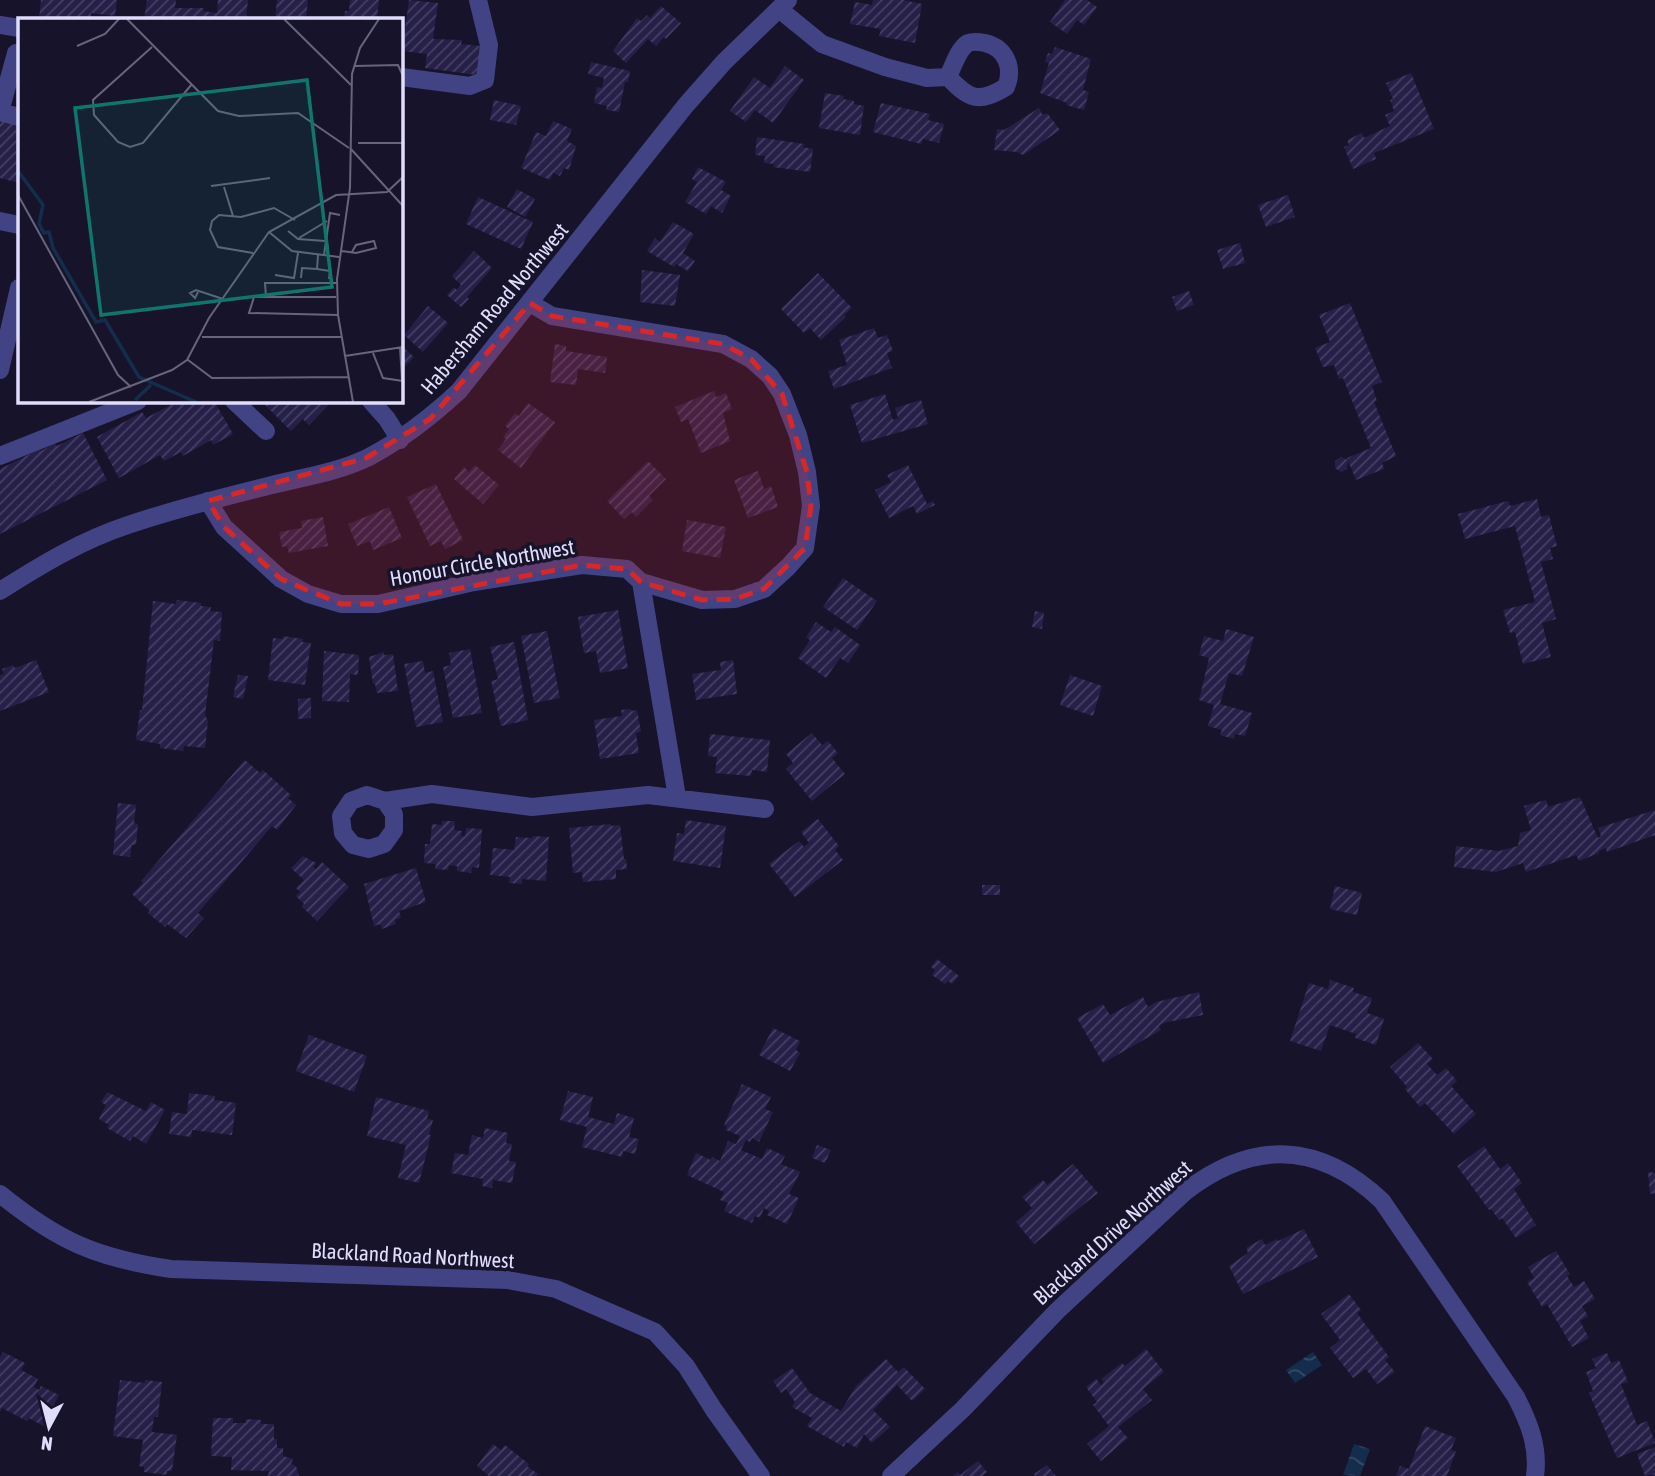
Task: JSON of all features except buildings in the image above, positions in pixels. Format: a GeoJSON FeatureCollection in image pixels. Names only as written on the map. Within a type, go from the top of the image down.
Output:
{"type":"FeatureCollection","features":[{"type":"Feature","properties":{"kind":"street"},"geometry":{"type":"LineString","coordinates":[[402,78],[470,86],[485,80],[489,45],[478,0]]}},
{"type":"Feature","properties":{"kind":"street"},"geometry":{"type":"LineString","coordinates":[[783,4],[822,44],[885,67],[927,78],[948,77]]}},
{"type":"Feature","properties":{"kind":"street","name":"Habersham Road Northwest"},"geometry":{"type":"LineString","coordinates":[[0,591],[82,543],[127,525],[208,501],[334,470],[366,458],[400,440],[430,419],[459,391],[686,105],[724,62],[783,4]]}},
{"type":"Feature","properties":{"kind":"street"},"geometry":{"type":"LineString","coordinates":[[0,25],[18,28]]}},
{"type":"Feature","properties":{"kind":"street"},"geometry":{"type":"LineString","coordinates":[[16,53],[0,112],[18,117]]}},
{"type":"Feature","properties":{"kind":"street"},"geometry":{"type":"LineString","coordinates":[[0,221],[18,225]]}},
{"type":"Feature","properties":{"kind":"street"},"geometry":{"type":"LineString","coordinates":[[0,370],[15,325],[18,297]]}},
{"type":"Feature","properties":{"kind":"street","name":"Honour Circle Northwest"},"geometry":{"type":"LineString","coordinates":[[208,501],[224,527],[281,579],[307,594],[341,604],[378,604],[474,582],[582,565],[627,569],[641,582],[702,600],[735,599],[764,589],[805,548],[810,506],[807,472],[798,435],[782,394],[770,376],[751,359],[723,344],[552,316],[530,303]]}},
{"type":"Feature","properties":{"kind":"street"},"geometry":{"type":"LineString","coordinates":[[0,456],[135,402]]}},
{"type":"Feature","properties":{"kind":"street"},"geometry":{"type":"LineString","coordinates":[[235,402],[267,431]]}},
{"type":"Feature","properties":{"kind":"street"},"geometry":{"type":"LineString","coordinates":[[372,402],[400,440]]}},
{"type":"Feature","properties":{"kind":"street"},"geometry":{"type":"LineString","coordinates":[[641,582],[677,797]]}},
{"type":"Feature","properties":{"kind":"street"},"geometry":{"type":"LineString","coordinates":[[384,801],[432,794],[532,807],[648,795],[765,809]]}},
{"type":"Feature","properties":{"kind":"street","name":"Blackland Drive Northwest"},"geometry":{"type":"LineString","coordinates":[[891,1476],[963,1409],[1057,1311],[1186,1191],[1207,1175],[1230,1163],[1276,1154],[1300,1156],[1343,1170],[1363,1183],[1381,1201],[1526,1415],[1534,1441],[1535,1476]]}},
{"type":"Feature","properties":{"kind":"street","name":"Blackland Road Northwest"},"geometry":{"type":"LineString","coordinates":[[0,1194],[52,1233],[94,1252],[129,1263],[170,1269],[508,1280],[556,1289],[655,1332],[686,1366],[761,1476]]}},
{"type":"Feature","properties":{"kind":"highlighted area"},"geometry":{"type":"Polygon","coordinates":[[[530,303],[552,316],[723,344],[751,359],[782,394],[807,472],[811,506],[805,548],[764,589],[735,599],[702,600],[641,582],[627,569],[582,565],[378,604],[341,604],[281,579],[224,527],[208,501],[366,458],[430,419],[530,303]]]}},
{"type":"Feature","properties":{"kind":"water"},"geometry":{"type":"Polygon","coordinates":[[[1313,1352],[1322,1365],[1295,1383],[1286,1370],[1313,1352]]]}},
{"type":"Feature","properties":{"kind":"water"},"geometry":{"type":"Polygon","coordinates":[[[1354,1444],[1370,1449],[1360,1476],[1343,1475],[1354,1444]]]}}]}
